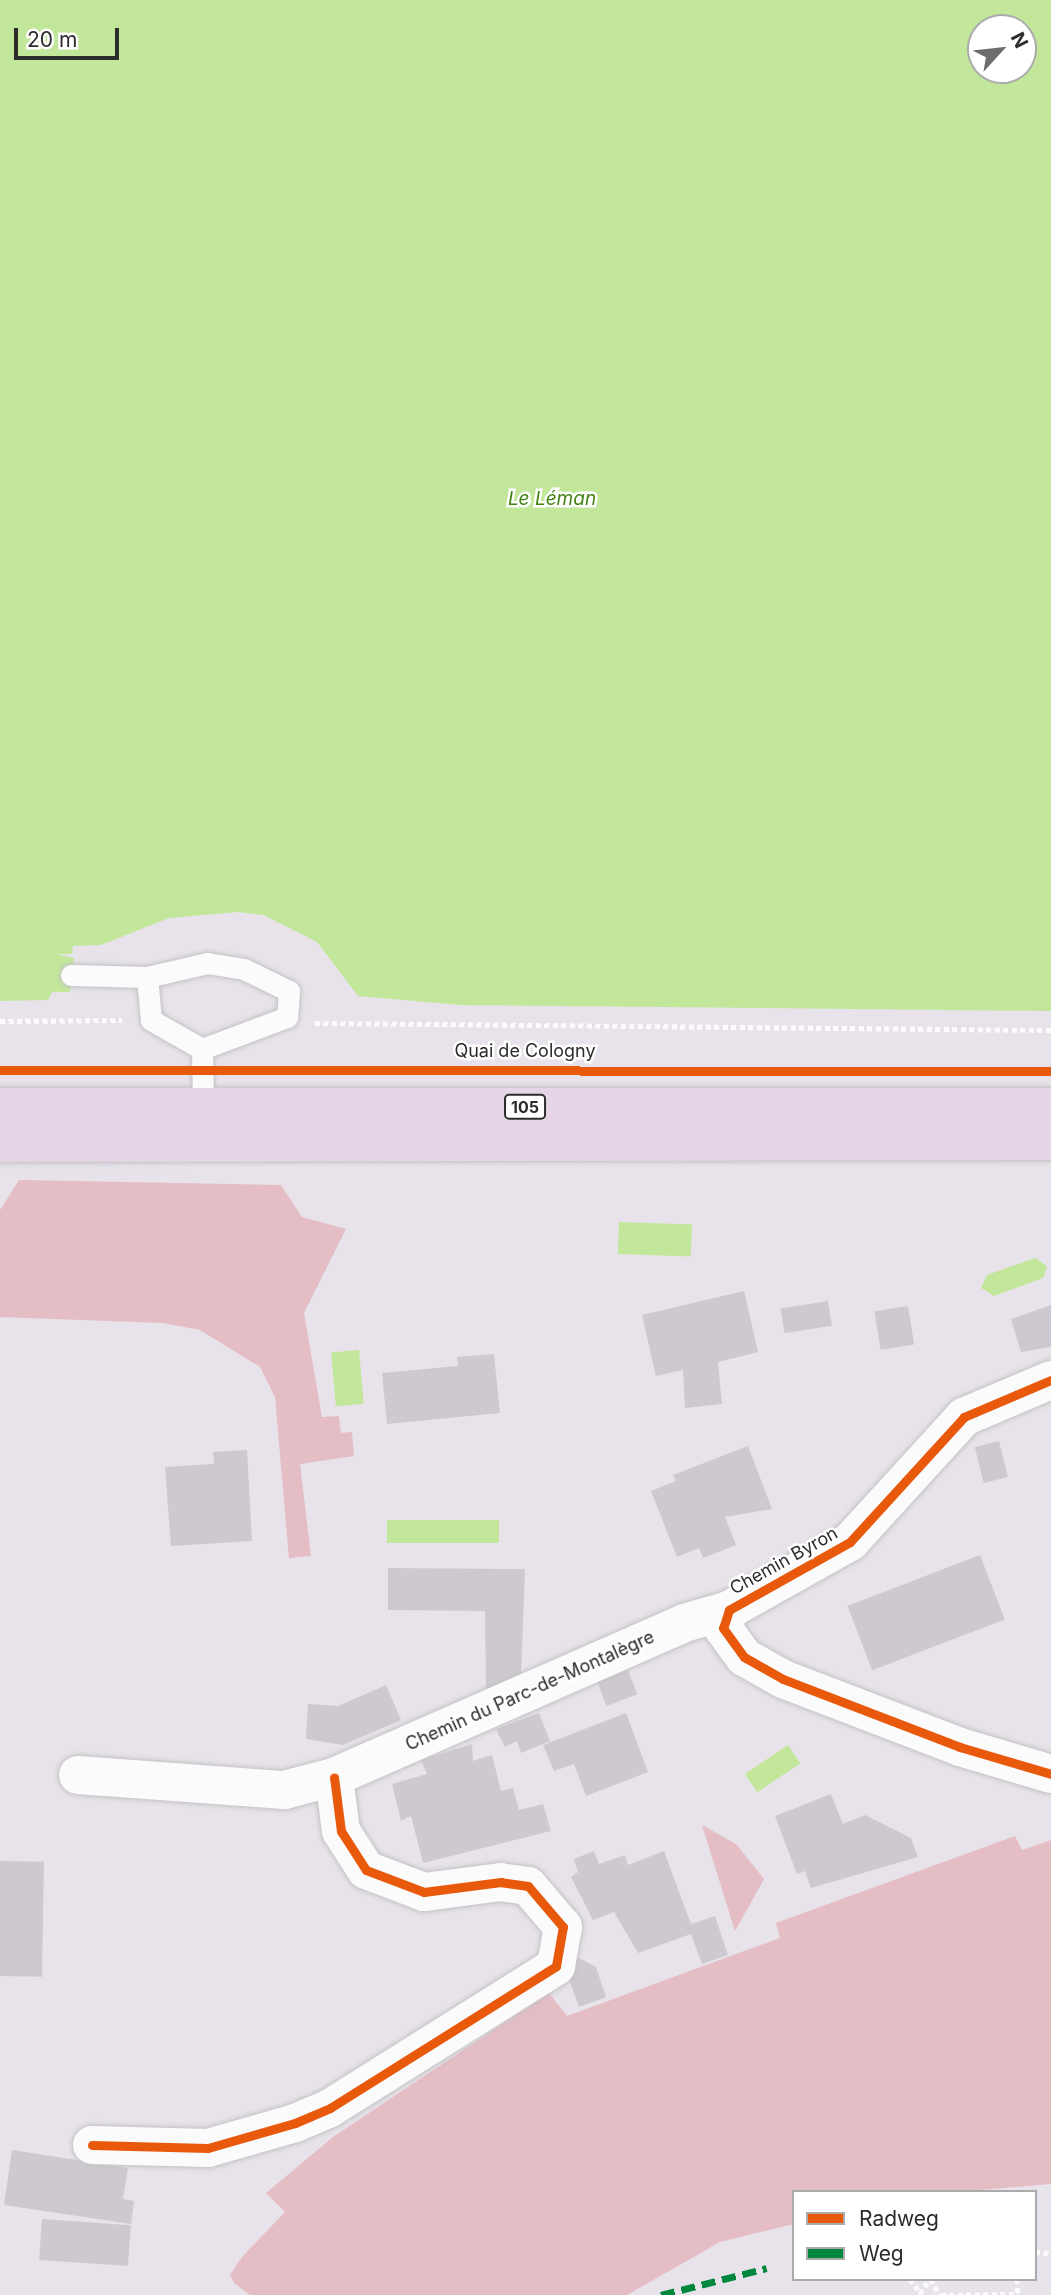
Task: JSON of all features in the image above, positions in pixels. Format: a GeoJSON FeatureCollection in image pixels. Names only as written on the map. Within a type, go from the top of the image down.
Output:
{"type":"FeatureCollection","features":[{"type":"Feature","properties":{"kind":"main road","name":"105"},"geometry":{"type":"LineString","coordinates":[[0,1107],[1051,1107]]}},
{"type":"Feature","properties":{"kind":"main road","name":"105"},"geometry":{"type":"LineString","coordinates":[[0,1143],[1051,1141]]}},
{"type":"Feature","properties":{"kind":"street","name":"Chemin Byron"},"geometry":{"type":"LineString","coordinates":[[1051,1380],[964,1417],[850,1542],[729,1610],[725,1636],[758,1666],[960,1747],[1051,1774]]}},
{"type":"Feature","properties":{"kind":"street","name":"Chemin du Parc-de-Montalègre"},"geometry":{"type":"LineString","coordinates":[[78,1775],[284,1790],[334,1777],[684,1623],[729,1610]]}},
{"type":"Feature","properties":{"kind":"street"},"geometry":{"type":"LineString","coordinates":[[92,2144],[208,2148],[295,2123],[330,2108],[556,1966],[563,1927],[528,1886],[501,1882],[424,1892],[366,1870],[341,1831],[334,1777]]}},
{"type":"Feature","properties":{"kind":"lane"},"geometry":{"type":"LineString","coordinates":[[71,975],[147,977],[207,963],[244,969],[289,991],[287,1017],[202,1049]]}},
{"type":"Feature","properties":{"kind":"lane"},"geometry":{"type":"LineString","coordinates":[[147,977],[151,1020],[202,1049]]}},
{"type":"Feature","properties":{"kind":"lane"},"geometry":{"type":"LineString","coordinates":[[202,1049],[203,1107]]}},
{"type":"Feature","properties":{"kind":"path"},"geometry":{"type":"LineString","coordinates":[[287,1017],[309,1023],[1051,1030]]}},
{"type":"Feature","properties":{"kind":"path"},"geometry":{"type":"LineString","coordinates":[[0,1021],[151,1020]]}},
{"type":"Feature","properties":{"kind":"path"},"geometry":{"type":"LineString","coordinates":[[940,2295],[1018,2294]]}},
{"type":"Feature","properties":{"kind":"shaded area"},"geometry":{"type":"Polygon","coordinates":[[[19,1180],[281,1185],[302,1217],[346,1229],[304,1313],[322,1417],[339,1416],[341,1433],[352,1432],[354,1456],[300,1464],[311,1556],[289,1558],[275,1397],[260,1367],[200,1330],[163,1323],[0,1317],[0,1210],[19,1180]]]}},
{"type":"Feature","properties":{"kind":"shaded area"},"geometry":{"type":"Polygon","coordinates":[[[702,1825],[736,1844],[764,1879],[735,1931],[702,1825]]]}},
{"type":"Feature","properties":{"kind":"shaded area"},"geometry":{"type":"Polygon","coordinates":[[[1015,1836],[1022,1850],[1051,1840],[1051,2184],[980,2190],[792,2190],[792,2224],[720,2242],[627,2295],[250,2295],[234,2283],[230,2275],[242,2257],[285,2212],[266,2193],[333,2137],[549,1993],[567,2016],[780,1938],[776,1923],[1015,1836]]]}},
{"type":"Feature","properties":{"kind":"water","name":"Le Léman"},"geometry":{"type":"Polygon","coordinates":[[[0,0],[1051,0],[1051,1011],[460,1005],[358,996],[317,942],[263,915],[238,912],[169,918],[101,945],[73,946],[72,954],[56,954],[74,958],[70,992],[52,992],[48,1000],[0,1001],[0,0]]]}},
{"type":"Feature","properties":{"kind":"water"},"geometry":{"type":"Polygon","coordinates":[[[619,1222],[692,1225],[691,1257],[618,1254],[619,1222]]]}},
{"type":"Feature","properties":{"kind":"water"},"geometry":{"type":"Polygon","coordinates":[[[1035,1258],[1047,1266],[1043,1278],[994,1296],[981,1288],[987,1275],[1035,1258]]]}},
{"type":"Feature","properties":{"kind":"water"},"geometry":{"type":"Polygon","coordinates":[[[359,1350],[364,1404],[336,1406],[331,1352],[359,1350]]]}},
{"type":"Feature","properties":{"kind":"water"},"geometry":{"type":"Polygon","coordinates":[[[387,1520],[499,1520],[499,1543],[387,1543],[387,1520]]]}},
{"type":"Feature","properties":{"kind":"water"},"geometry":{"type":"Polygon","coordinates":[[[788,1745],[800,1763],[757,1792],[745,1774],[788,1745]]]}},
{"type":"Feature","properties":{"kind":"building"},"geometry":{"type":"Polygon","coordinates":[[[744,1291],[758,1352],[718,1362],[722,1404],[685,1408],[683,1370],[656,1376],[642,1315],[744,1291]]]}},
{"type":"Feature","properties":{"kind":"building"},"geometry":{"type":"Polygon","coordinates":[[[828,1301],[832,1326],[785,1333],[781,1309],[828,1301]]]}},
{"type":"Feature","properties":{"kind":"building"},"geometry":{"type":"Polygon","coordinates":[[[1051,1305],[1051,1347],[1021,1352],[1011,1319],[1051,1305]]]}},
{"type":"Feature","properties":{"kind":"building"},"geometry":{"type":"Polygon","coordinates":[[[908,1306],[914,1345],[881,1350],[874,1311],[908,1306]]]}},
{"type":"Feature","properties":{"kind":"building"},"geometry":{"type":"Polygon","coordinates":[[[494,1354],[500,1413],[387,1424],[382,1373],[458,1366],[457,1357],[494,1354]]]}},
{"type":"Feature","properties":{"kind":"building"},"geometry":{"type":"Polygon","coordinates":[[[999,1441],[1008,1477],[984,1483],[975,1447],[999,1441]]]}},
{"type":"Feature","properties":{"kind":"building"},"geometry":{"type":"Polygon","coordinates":[[[748,1446],[772,1509],[725,1517],[736,1545],[703,1558],[699,1548],[677,1557],[651,1491],[676,1481],[673,1475],[748,1446]]]}},
{"type":"Feature","properties":{"kind":"building"},"geometry":{"type":"Polygon","coordinates":[[[247,1450],[252,1541],[171,1546],[165,1467],[214,1464],[213,1452],[247,1450]]]}},
{"type":"Feature","properties":{"kind":"building"},"geometry":{"type":"Polygon","coordinates":[[[980,1555],[1005,1619],[872,1670],[847,1606],[980,1555]]]}},
{"type":"Feature","properties":{"kind":"building"},"geometry":{"type":"Polygon","coordinates":[[[388,1568],[525,1569],[521,1677],[486,1691],[485,1611],[388,1610],[388,1568]]]}},
{"type":"Feature","properties":{"kind":"building"},"geometry":{"type":"Polygon","coordinates":[[[628,1670],[637,1694],[607,1706],[597,1682],[628,1670]]]}},
{"type":"Feature","properties":{"kind":"building"},"geometry":{"type":"Polygon","coordinates":[[[386,1685],[401,1720],[343,1745],[306,1739],[308,1704],[338,1706],[386,1685]]]}},
{"type":"Feature","properties":{"kind":"building"},"geometry":{"type":"Polygon","coordinates":[[[539,1713],[550,1741],[521,1753],[517,1741],[505,1747],[496,1729],[539,1713]]]}},
{"type":"Feature","properties":{"kind":"building"},"geometry":{"type":"Polygon","coordinates":[[[626,1713],[648,1772],[586,1796],[574,1764],[554,1771],[543,1745],[626,1713]]]}},
{"type":"Feature","properties":{"kind":"building"},"geometry":{"type":"Polygon","coordinates":[[[472,1744],[473,1761],[492,1755],[501,1791],[513,1788],[519,1810],[543,1804],[551,1831],[423,1863],[411,1816],[401,1821],[392,1784],[427,1774],[421,1760],[472,1744]]]}},
{"type":"Feature","properties":{"kind":"building"},"geometry":{"type":"Polygon","coordinates":[[[831,1794],[843,1824],[865,1815],[911,1838],[918,1857],[811,1888],[805,1871],[797,1874],[775,1816],[831,1794]]]}},
{"type":"Feature","properties":{"kind":"building"},"geometry":{"type":"Polygon","coordinates":[[[594,1851],[599,1864],[625,1855],[628,1865],[664,1851],[691,1924],[715,1916],[728,1955],[702,1964],[691,1934],[638,1953],[614,1912],[593,1920],[571,1877],[578,1872],[574,1859],[594,1851]]]}},
{"type":"Feature","properties":{"kind":"building"},"geometry":{"type":"Polygon","coordinates":[[[0,1861],[44,1862],[42,1977],[0,1976],[0,1861]]]}},
{"type":"Feature","properties":{"kind":"building"},"geometry":{"type":"Polygon","coordinates":[[[579,1958],[596,1967],[606,1997],[579,2007],[566,1971],[579,1958]]]}},
{"type":"Feature","properties":{"kind":"building"},"geometry":{"type":"Polygon","coordinates":[[[12,2150],[128,2168],[123,2199],[134,2201],[131,2224],[4,2205],[12,2150]]]}},
{"type":"Feature","properties":{"kind":"building"},"geometry":{"type":"Polygon","coordinates":[[[42,2219],[131,2225],[128,2266],[39,2260],[42,2219]]]}},
{"type":"Feature","properties":{"kind":"marked path"},"geometry":{"type":"LineString","coordinates":[[661,2295],[767,2268]]}},
{"type":"Feature","properties":{"kind":"cycle path","name":"Quai de Cologny"},"geometry":{"type":"LineString","coordinates":[[0,1070],[1051,1071]]}},
{"type":"Feature","properties":{"kind":"cycle path"},"geometry":{"type":"LineString","coordinates":[[1051,1380],[964,1417],[850,1542],[729,1610],[723,1628],[744,1657],[783,1679],[960,1747],[1051,1774]]}},
{"type":"Feature","properties":{"kind":"cycle path"},"geometry":{"type":"LineString","coordinates":[[92,2145],[208,2148],[295,2123],[330,2108],[556,1966],[563,1927],[528,1886],[501,1882],[424,1892],[366,1870],[341,1831],[334,1777]]}}]}
